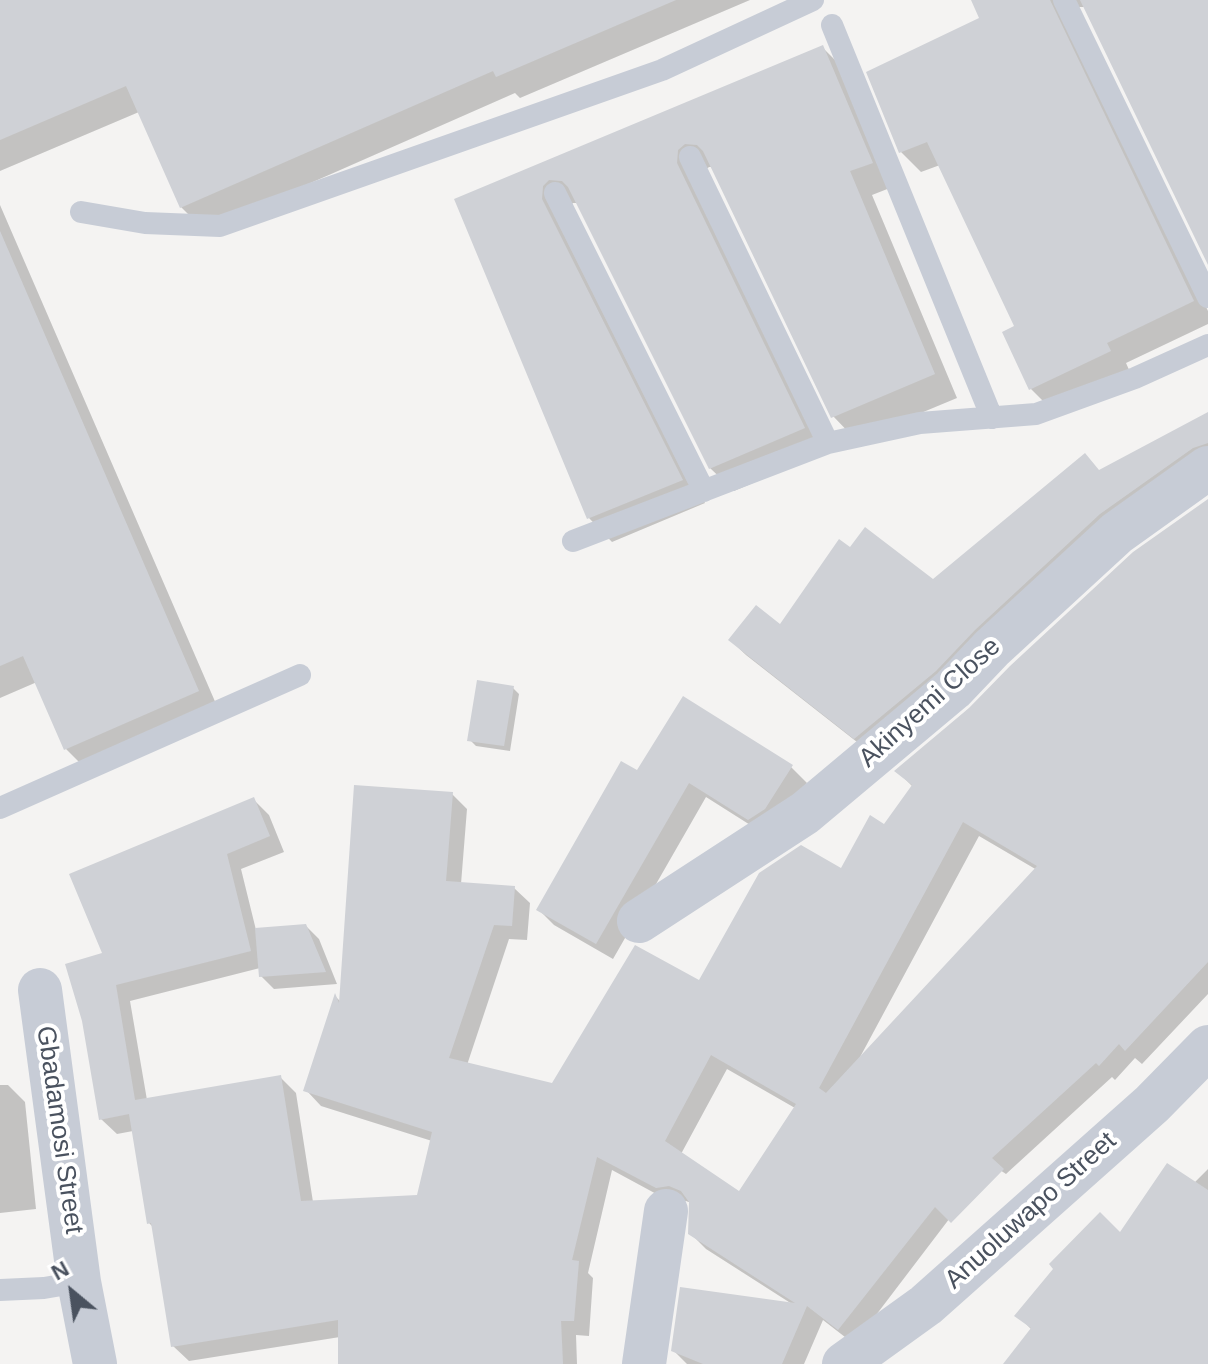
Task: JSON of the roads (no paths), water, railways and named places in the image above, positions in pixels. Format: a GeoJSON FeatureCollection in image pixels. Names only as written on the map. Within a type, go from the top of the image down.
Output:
{"type":"FeatureCollection","features":[{"type":"Feature","properties":{"kind":"street","name":"Akinyemi Close"},"geometry":{"type":"LineString","coordinates":[[639,921],[805,813],[953,689],[992,648],[1117,533],[1208,468]]}},
{"type":"Feature","properties":{"kind":"street","name":"Gbadamosi Street"},"geometry":{"type":"LineString","coordinates":[[40,990],[79,1282],[95,1364]]}},
{"type":"Feature","properties":{"kind":"street","name":"Anuoluwapo Street"},"geometry":{"type":"LineString","coordinates":[[844,1364],[926,1305],[1152,1104],[1208,1047]]}},
{"type":"Feature","properties":{"kind":"street"},"geometry":{"type":"LineString","coordinates":[[644,1364],[666,1211]]}},
{"type":"Feature","properties":{"kind":"lane"},"geometry":{"type":"LineString","coordinates":[[81,212],[145,223],[220,226],[662,70],[813,0]]}},
{"type":"Feature","properties":{"kind":"lane"},"geometry":{"type":"LineString","coordinates":[[1064,0],[1208,297]]}},
{"type":"Feature","properties":{"kind":"lane"},"geometry":{"type":"LineString","coordinates":[[832,25],[992,418]]}},
{"type":"Feature","properties":{"kind":"lane"},"geometry":{"type":"LineString","coordinates":[[690,157],[828,443]]}},
{"type":"Feature","properties":{"kind":"lane"},"geometry":{"type":"LineString","coordinates":[[555,193],[704,491]]}},
{"type":"Feature","properties":{"kind":"lane"},"geometry":{"type":"LineString","coordinates":[[573,541],[828,443],[920,423],[1036,414],[1135,378],[1208,345]]}},
{"type":"Feature","properties":{"kind":"lane"},"geometry":{"type":"LineString","coordinates":[[0,808],[300,675]]}},
{"type":"Feature","properties":{"kind":"lane"},"geometry":{"type":"LineString","coordinates":[[0,1290],[44,1288],[79,1282]]}}]}
